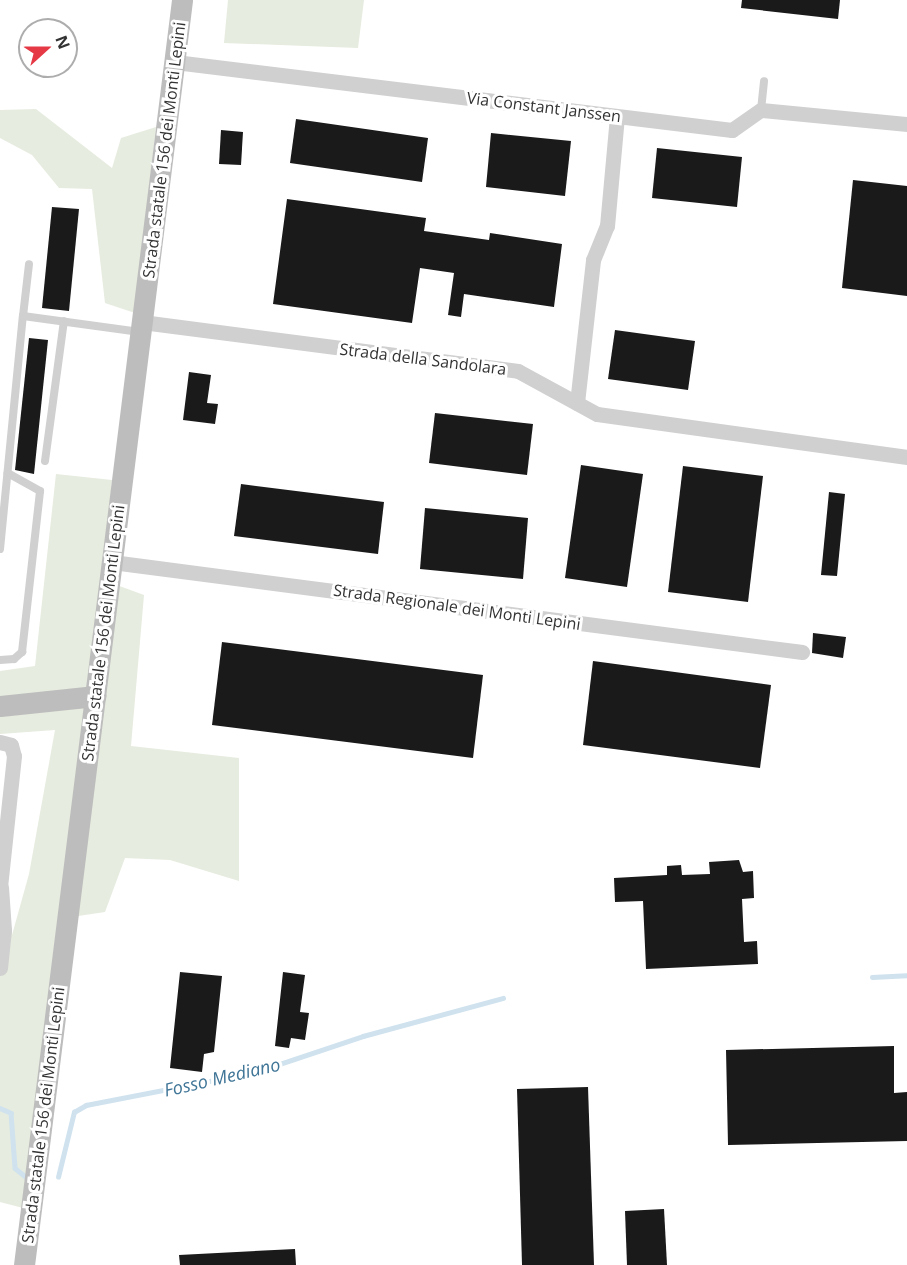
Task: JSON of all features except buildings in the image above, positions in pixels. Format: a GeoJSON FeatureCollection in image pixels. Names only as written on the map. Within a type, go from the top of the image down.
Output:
{"type":"FeatureCollection","features":[{"type":"Feature","properties":{"kind":"main road","name":"Strada statale 156 dei Monti Lepini"},"geometry":{"type":"LineString","coordinates":[[24,1265],[182,0]]}},
{"type":"Feature","properties":{"kind":"main road"},"geometry":{"type":"LineString","coordinates":[[0,706],[95,696]]}},
{"type":"Feature","properties":{"kind":"street","name":"Via Constant Janssen"},"geometry":{"type":"LineString","coordinates":[[175,62],[732,130],[761,110]]}},
{"type":"Feature","properties":{"kind":"street"},"geometry":{"type":"LineString","coordinates":[[761,110],[907,124]]}},
{"type":"Feature","properties":{"kind":"street"},"geometry":{"type":"LineString","coordinates":[[576,403],[593,260],[607,226],[618,116]]}},
{"type":"Feature","properties":{"kind":"street","name":"Strada della Sandolara"},"geometry":{"type":"LineString","coordinates":[[142,327],[518,371],[597,414],[907,457]]}},
{"type":"Feature","properties":{"kind":"street","name":"Strada Regionale dei Monti Lepini"},"geometry":{"type":"LineString","coordinates":[[112,561],[802,652]]}},
{"type":"Feature","properties":{"kind":"street"},"geometry":{"type":"LineString","coordinates":[[0,741],[8,742],[14,752],[4,826],[1,887],[4,930],[0,968]]}},
{"type":"Feature","properties":{"kind":"lane"},"geometry":{"type":"LineString","coordinates":[[761,110],[764,81]]}},
{"type":"Feature","properties":{"kind":"lane"},"geometry":{"type":"LineString","coordinates":[[0,549],[28,264]]}},
{"type":"Feature","properties":{"kind":"lane"},"geometry":{"type":"LineString","coordinates":[[23,316],[142,327]]}},
{"type":"Feature","properties":{"kind":"lane"},"geometry":{"type":"LineString","coordinates":[[45,461],[63,321]]}},
{"type":"Feature","properties":{"kind":"lane"},"geometry":{"type":"LineString","coordinates":[[0,660],[14,659],[22,652],[40,492],[8,473]]}},
{"type":"Feature","properties":{"kind":"shaded area"},"geometry":{"type":"Polygon","coordinates":[[[228,0],[364,0],[358,48],[224,43],[228,0]]]}},
{"type":"Feature","properties":{"kind":"shaded area"},"geometry":{"type":"Polygon","coordinates":[[[36,109],[112,168],[121,138],[156,127],[135,313],[105,303],[92,189],[59,188],[32,155],[0,138],[0,110],[36,109]]]}},
{"type":"Feature","properties":{"kind":"shaded area"},"geometry":{"type":"Polygon","coordinates":[[[56,474],[112,480],[103,580],[144,595],[131,746],[239,758],[239,881],[170,860],[125,858],[105,912],[58,919],[23,1208],[0,1202],[0,892],[7,893],[12,935],[29,874],[55,730],[0,734],[0,671],[35,666],[56,474]]]}},
{"type":"Feature","properties":{"kind":"waterway","name":"Fosso Mediano"},"geometry":{"type":"LineString","coordinates":[[872,977],[907,975]]}},
{"type":"Feature","properties":{"kind":"waterway","name":"Fosso Mediano"},"geometry":{"type":"LineString","coordinates":[[58,1177],[74,1112],[86,1105],[256,1072],[363,1036],[503,998]]}},
{"type":"Feature","properties":{"kind":"waterway","name":"Fosso Mediano"},"geometry":{"type":"LineString","coordinates":[[0,1108],[11,1113],[15,1168],[25,1176]]}}]}
